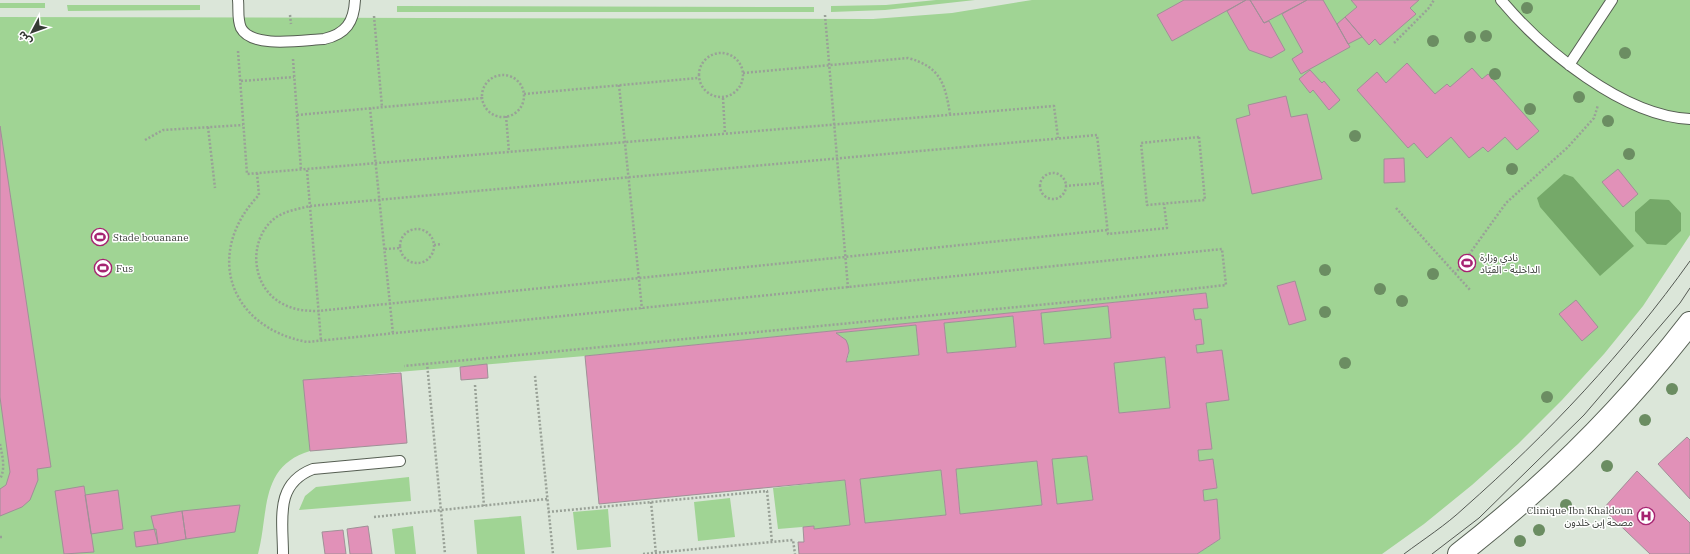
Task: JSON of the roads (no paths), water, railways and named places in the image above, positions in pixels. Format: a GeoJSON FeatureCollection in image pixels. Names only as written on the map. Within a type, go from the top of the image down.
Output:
{"type":"FeatureCollection","features":[{"type":"Feature","properties":{"kind":"main road"},"geometry":{"type":"LineString","coordinates":[[1459,554],[1484,535],[1576,453],[1654,368],[1690,323]]}},
{"type":"Feature","properties":{"kind":"lane"},"geometry":{"type":"LineString","coordinates":[[238,0],[239,22],[247,35],[260,41],[324,39],[341,32],[354,16],[355,0]]}},
{"type":"Feature","properties":{"kind":"lane"},"geometry":{"type":"LineString","coordinates":[[1501,0],[1517,19],[1544,45],[1569,65],[1601,87],[1652,113],[1675,118],[1690,119]]}},
{"type":"Feature","properties":{"kind":"lane"},"geometry":{"type":"LineString","coordinates":[[1569,65],[1612,0]]}},
{"type":"Feature","properties":{"kind":"lane"},"geometry":{"type":"LineString","coordinates":[[282,554],[284,497],[295,479],[303,472],[313,469],[400,461]]}},
{"type":"Feature","properties":{"kind":"tram line"},"geometry":{"type":"LineString","coordinates":[[1404,554],[1457,514],[1526,451],[1612,360],[1639,328],[1690,261]]}},
{"type":"Feature","properties":{"kind":"tram line"},"geometry":{"type":"LineString","coordinates":[[1432,554],[1479,518],[1584,415],[1680,303],[1690,288]]}},
{"type":"Feature","properties":{"kind":"place","name":"Stade bouanane"},"geometry":{"type":"Point","coordinates":[100,237]}},
{"type":"Feature","properties":{"kind":"place","name":"نادي وزارة الداخلية - القيّاد"},"geometry":{"type":"Point","coordinates":[1467,263]}},
{"type":"Feature","properties":{"kind":"place","name":"Fus"},"geometry":{"type":"Point","coordinates":[103,268]}},
{"type":"Feature","properties":{"kind":"place","name":"Clinique Ibn Khaldoun مصحة إبن خلدون"},"geometry":{"type":"Point","coordinates":[1646,516]}}]}
